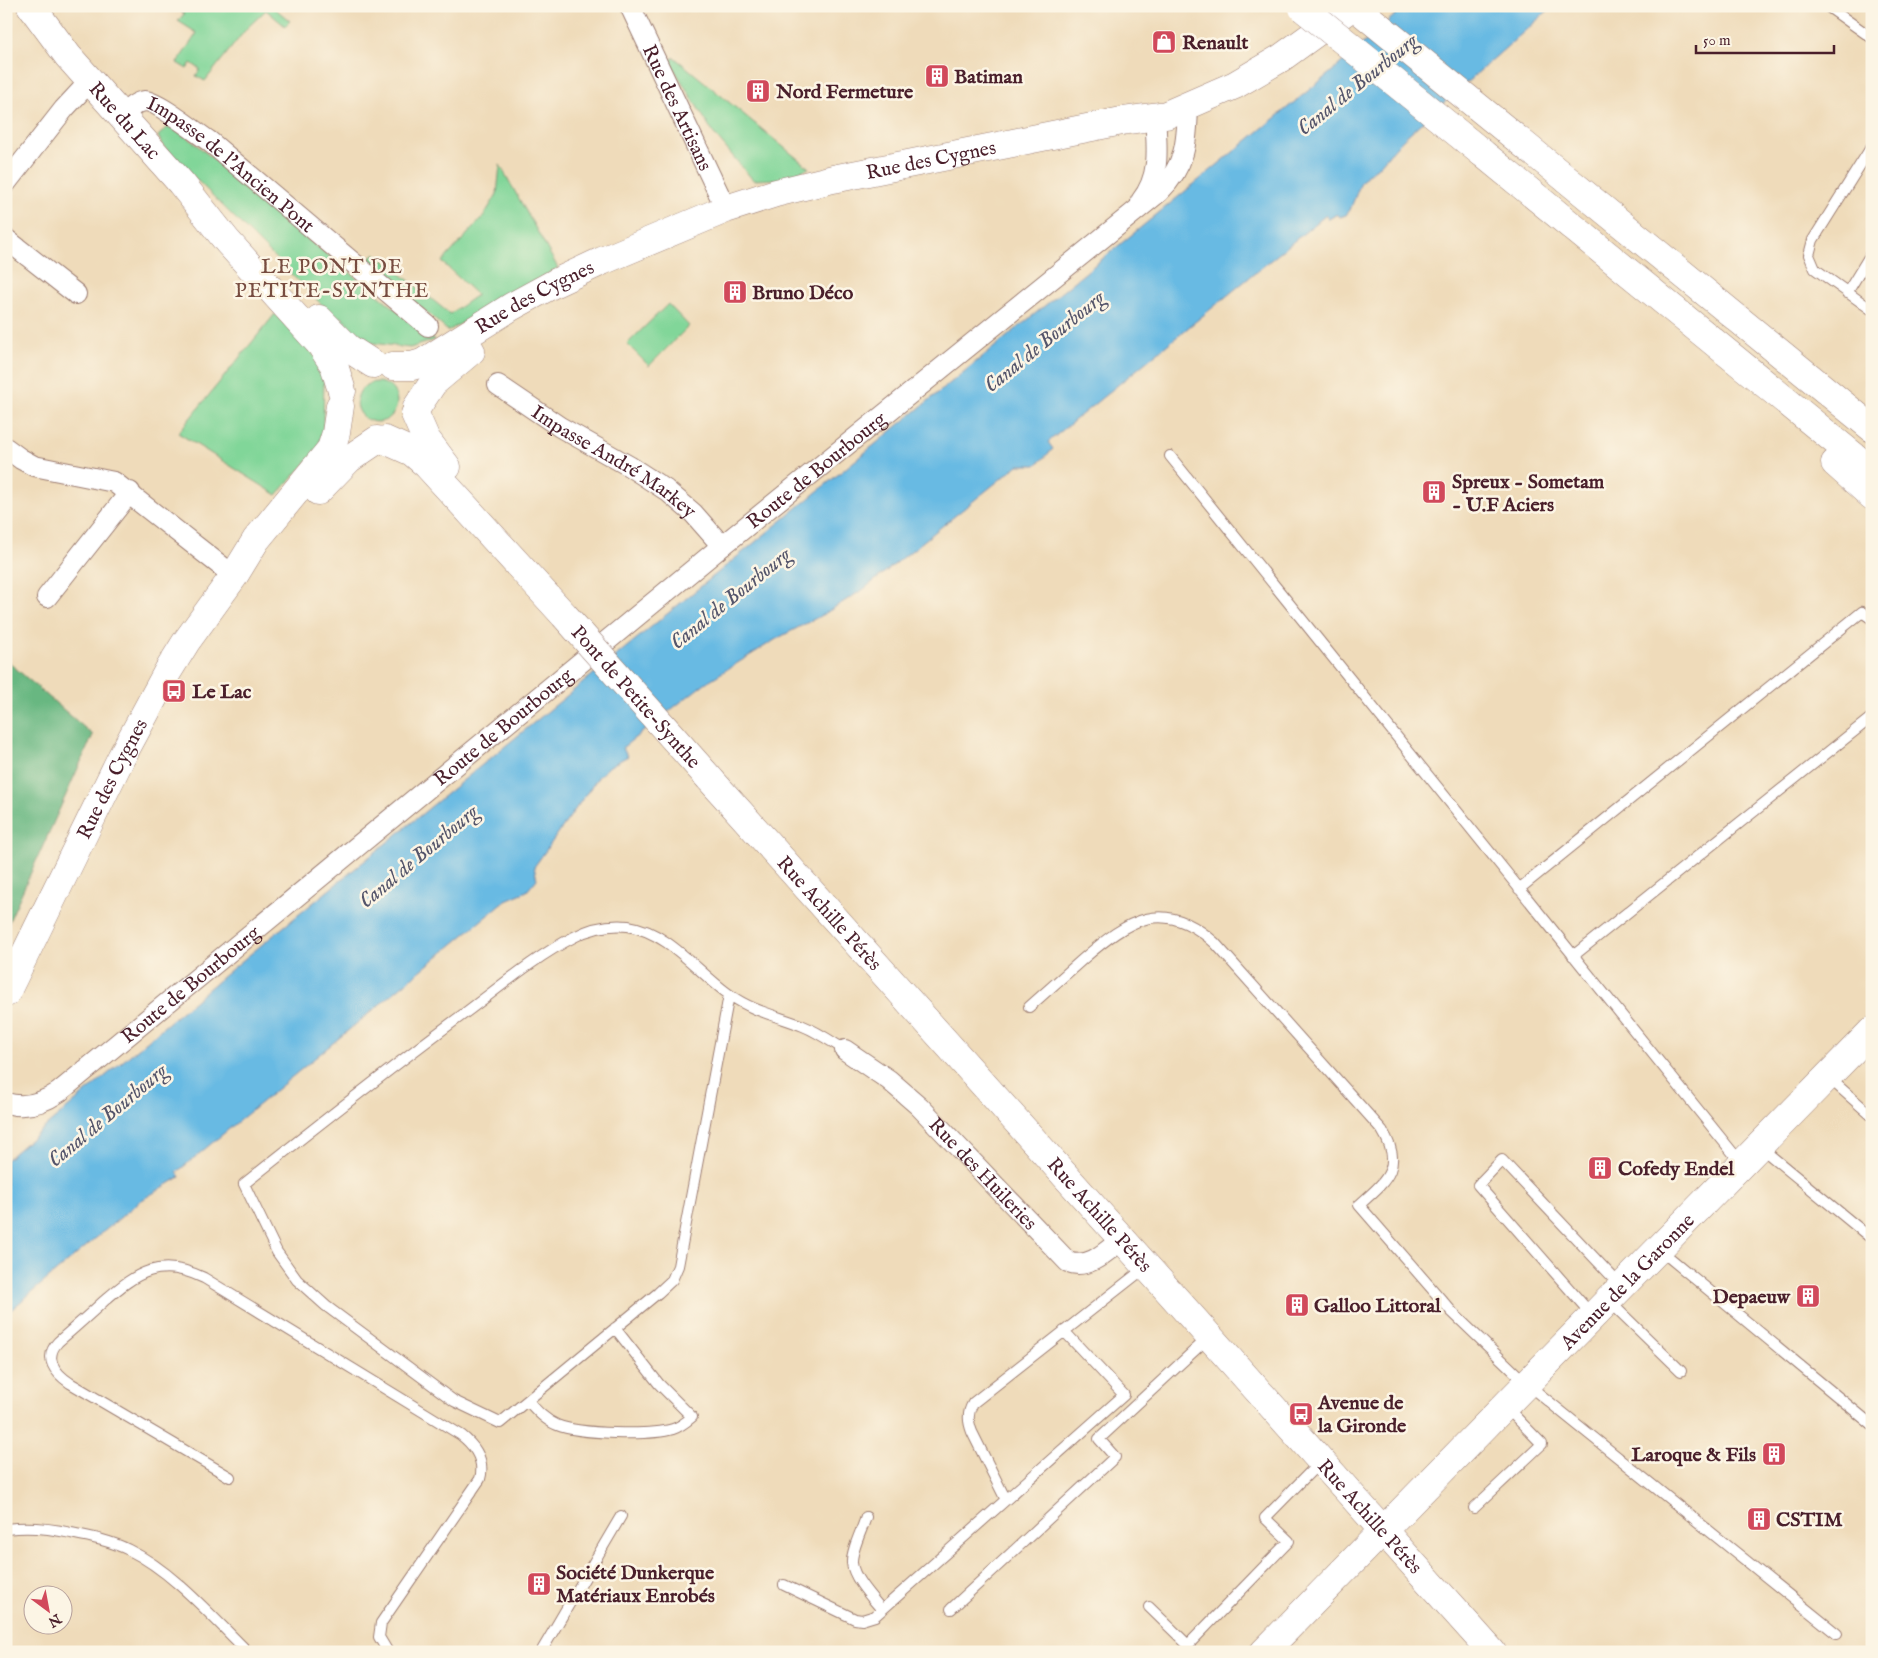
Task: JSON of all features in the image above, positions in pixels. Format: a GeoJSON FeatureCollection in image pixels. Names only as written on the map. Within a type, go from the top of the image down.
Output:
{"type":"FeatureCollection","features":[{"type":"Feature","properties":{"kind":"main road","name":"Rue du Lac"},"geometry":{"type":"LineString","coordinates":[[16,6],[36,28],[68,56]]}},
{"type":"Feature","properties":{"kind":"main road","name":"Rue du Lac"},"geometry":{"type":"LineString","coordinates":[[31,6],[68,56],[181,183],[227,241],[321,345],[334,365],[341,398]]}},
{"type":"Feature","properties":{"kind":"main road","name":"Rue des Cygnes"},"geometry":{"type":"LineString","coordinates":[[383,365],[412,366],[422,363],[495,317],[541,291],[602,261],[726,209],[776,193],[833,179],[1155,117],[1188,106],[1235,85],[1265,68],[1354,6]]}},
{"type":"Feature","properties":{"kind":"main road"},"geometry":{"type":"LineString","coordinates":[[1354,6],[1872,428]]}},
{"type":"Feature","properties":{"kind":"main road"},"geometry":{"type":"LineString","coordinates":[[1302,7],[1872,471]]}},
{"type":"Feature","properties":{"kind":"main road","name":"Rue du Lac"},"geometry":{"type":"LineString","coordinates":[[181,183],[223,221],[342,343],[360,356],[383,365]]}},
{"type":"Feature","properties":{"kind":"main road","name":"Rue des Cygnes"},"geometry":{"type":"LineString","coordinates":[[416,411],[428,389],[440,377],[498,332],[594,273],[679,228]]}},
{"type":"Feature","properties":{"kind":"main road"},"geometry":{"type":"LineString","coordinates":[[1712,341],[1808,439],[1872,496]]}},
{"type":"Feature","properties":{"kind":"main road"},"geometry":{"type":"LineString","coordinates":[[381,440],[396,436],[404,431],[416,411],[417,395],[411,381],[403,372],[383,365],[362,367],[352,373],[341,398],[344,420],[351,429],[363,437],[381,440],[406,449],[422,460],[564,615]]}},
{"type":"Feature","properties":{"kind":"main road"},"geometry":{"type":"LineString","coordinates":[[1805,374],[1872,419]]}},
{"type":"Feature","properties":{"kind":"main road","name":"Rue des Cygnes"},"geometry":{"type":"LineString","coordinates":[[6,993],[140,720],[186,642],[234,576],[251,547],[330,449],[336,432],[341,398]]}},
{"type":"Feature","properties":{"kind":"main road"},"geometry":{"type":"LineString","coordinates":[[416,411],[431,448],[491,517],[564,615]]}},
{"type":"Feature","properties":{"kind":"main road","name":"Rue des Cygnes"},"geometry":{"type":"LineString","coordinates":[[234,576],[344,464],[359,451],[381,440]]}},
{"type":"Feature","properties":{"kind":"main road","name":"Pont de Petite-Synthe"},"geometry":{"type":"LineString","coordinates":[[564,615],[709,778]]}},
{"type":"Feature","properties":{"kind":"main road","name":"Rue Achille Pérès"},"geometry":{"type":"LineString","coordinates":[[709,778],[1492,1652]]}},
{"type":"Feature","properties":{"kind":"main road","name":"Avenue de la Garonne"},"geometry":{"type":"LineString","coordinates":[[1383,1531],[1872,1031]]}},
{"type":"Feature","properties":{"kind":"main road"},"geometry":{"type":"LineString","coordinates":[[1264,1652],[1383,1531]]}},
{"type":"Feature","properties":{"kind":"street","name":"Rue des Artisans"},"geometry":{"type":"LineString","coordinates":[[630,6],[726,209]]}},
{"type":"Feature","properties":{"kind":"street"},"geometry":{"type":"LineString","coordinates":[[6,183],[64,109],[90,81]]}},
{"type":"Feature","properties":{"kind":"street","name":"Impasse de l'Ancien Pont"},"geometry":{"type":"LineString","coordinates":[[121,116],[134,105],[146,101],[180,120],[209,141],[428,326]]}},
{"type":"Feature","properties":{"kind":"street","name":"Route de Bourbourg"},"geometry":{"type":"LineString","coordinates":[[6,1104],[33,1105],[59,1092],[722,546],[1159,192],[1178,168],[1187,141],[1188,106]]}},
{"type":"Feature","properties":{"kind":"street","name":"Route de Bourbourg"},"geometry":{"type":"LineString","coordinates":[[1132,213],[1145,196],[1153,180],[1157,155],[1155,117]]}},
{"type":"Feature","properties":{"kind":"street"},"geometry":{"type":"LineString","coordinates":[[6,239],[76,294]]}},
{"type":"Feature","properties":{"kind":"street","name":"Impasse André Markey"},"geometry":{"type":"LineString","coordinates":[[498,385],[560,427],[630,466],[666,490],[693,513],[722,546]]}},
{"type":"Feature","properties":{"kind":"street"},"geometry":{"type":"LineString","coordinates":[[6,448],[34,466],[108,480],[130,492],[234,576]]}},
{"type":"Feature","properties":{"kind":"street"},"geometry":{"type":"LineString","coordinates":[[47,596],[130,492]]}},
{"type":"Feature","properties":{"kind":"street","name":"Rue des Huileries"},"geometry":{"type":"LineString","coordinates":[[846,1050],[889,1080],[919,1106],[1061,1257],[1068,1262],[1080,1265],[1087,1263],[1101,1256],[1122,1239]]}},
{"type":"Feature","properties":{"kind":"lane"},"geometry":{"type":"LineString","coordinates":[[1827,6],[1872,38]]}},
{"type":"Feature","properties":{"kind":"lane"},"geometry":{"type":"LineString","coordinates":[[1872,146],[1810,247],[1809,255],[1815,269],[1872,310]]}},
{"type":"Feature","properties":{"kind":"lane"},"geometry":{"type":"LineString","coordinates":[[1847,293],[1872,252]]}},
{"type":"Feature","properties":{"kind":"lane"},"geometry":{"type":"LineString","coordinates":[[1170,456],[1573,956],[1750,1155],[1872,1239]]}},
{"type":"Feature","properties":{"kind":"lane"},"geometry":{"type":"LineString","coordinates":[[1519,889],[1862,612],[1872,620]]}},
{"type":"Feature","properties":{"kind":"lane"},"geometry":{"type":"LineString","coordinates":[[1573,956],[1872,717]]}},
{"type":"Feature","properties":{"kind":"lane"},"geometry":{"type":"LineString","coordinates":[[1029,1007],[1106,940],[1136,922],[1157,917],[1176,918],[1199,929],[1215,943],[1371,1116],[1386,1136],[1392,1152],[1392,1170],[1385,1181],[1359,1205],[1452,1312],[1527,1384],[1837,1634]]}},
{"type":"Feature","properties":{"kind":"lane"},"geometry":{"type":"LineString","coordinates":[[729,995],[678,1266],[672,1280],[500,1423],[454,1401],[326,1306],[297,1280],[283,1262],[244,1184],[391,1068],[514,976],[555,948],[597,927],[618,925],[650,933],[688,958],[729,995],[755,1009],[816,1032],[846,1050]]}},
{"type":"Feature","properties":{"kind":"lane"},"geometry":{"type":"LineString","coordinates":[[1827,1076],[1872,1116]]}},
{"type":"Feature","properties":{"kind":"lane"},"geometry":{"type":"LineString","coordinates":[[1608,1301],[1502,1160],[1478,1185],[1608,1301],[1681,1370]]}},
{"type":"Feature","properties":{"kind":"lane"},"geometry":{"type":"LineString","coordinates":[[1658,1249],[1872,1425]]}},
{"type":"Feature","properties":{"kind":"lane"},"geometry":{"type":"LineString","coordinates":[[1006,1500],[969,1424],[970,1410],[973,1403],[1147,1267]]}},
{"type":"Feature","properties":{"kind":"lane"},"geometry":{"type":"LineString","coordinates":[[230,1477],[70,1383],[54,1368],[51,1356],[54,1346],[138,1275],[159,1268],[169,1268],[188,1271],[204,1278],[461,1435],[473,1445],[482,1464],[480,1479],[381,1623],[379,1637],[388,1652]]}},
{"type":"Feature","properties":{"kind":"lane"},"geometry":{"type":"LineString","coordinates":[[528,1401],[549,1421],[566,1428],[590,1432],[663,1431],[680,1426],[692,1417],[659,1384],[615,1328]]}},
{"type":"Feature","properties":{"kind":"lane"},"geometry":{"type":"LineString","coordinates":[[784,1585],[855,1619],[868,1619],[882,1610],[1124,1395],[1064,1331]]}},
{"type":"Feature","properties":{"kind":"lane"},"geometry":{"type":"LineString","coordinates":[[950,1608],[1116,1456],[1099,1439],[1210,1337]]}},
{"type":"Feature","properties":{"kind":"lane"},"geometry":{"type":"LineString","coordinates":[[1474,1508],[1542,1444],[1506,1406]]}},
{"type":"Feature","properties":{"kind":"lane"},"geometry":{"type":"LineString","coordinates":[[1149,1607],[1188,1644],[1289,1541],[1265,1518],[1321,1461]]}},
{"type":"Feature","properties":{"kind":"lane"},"geometry":{"type":"LineString","coordinates":[[541,1652],[621,1516]]}},
{"type":"Feature","properties":{"kind":"lane"},"geometry":{"type":"LineString","coordinates":[[866,1517],[852,1564],[856,1576],[882,1610]]}},
{"type":"Feature","properties":{"kind":"lane"},"geometry":{"type":"LineString","coordinates":[[6,1528],[32,1527],[53,1529],[100,1539],[129,1550],[152,1564],[178,1584],[248,1652]]}},
{"type":"Feature","properties":{"kind":"green space"},"geometry":{"type":"Polygon","coordinates":[[[178,6],[272,6],[290,21],[285,26],[266,10],[247,28],[205,81],[196,76],[200,69],[191,63],[187,69],[177,63],[197,33],[178,21],[184,14],[177,8],[178,6]]]}},
{"type":"Feature","properties":{"kind":"green space"},"geometry":{"type":"Polygon","coordinates":[[[674,57],[809,168],[780,179],[753,180],[714,134],[669,61],[674,57]]]}},
{"type":"Feature","properties":{"kind":"green space"},"geometry":{"type":"Polygon","coordinates":[[[167,128],[177,128],[305,237],[435,340],[410,348],[358,341],[163,146],[158,136],[167,128]]]}},
{"type":"Feature","properties":{"kind":"green space"},"geometry":{"type":"Polygon","coordinates":[[[500,165],[558,268],[448,331],[368,261],[375,253],[450,314],[477,295],[442,262],[483,217],[497,194],[500,165]]]}},
{"type":"Feature","properties":{"kind":"green space"},"geometry":{"type":"Polygon","coordinates":[[[668,304],[689,326],[649,366],[627,344],[668,304]]]}},
{"type":"Feature","properties":{"kind":"green space"},"geometry":{"type":"Polygon","coordinates":[[[275,314],[316,357],[324,377],[323,426],[318,449],[277,495],[178,433],[275,314]]]}},
{"type":"Feature","properties":{"kind":"green space"},"geometry":{"type":"Polygon","coordinates":[[[381,382],[388,385],[394,391],[397,402],[396,410],[388,419],[381,422],[373,422],[366,419],[358,410],[357,398],[360,391],[369,383],[381,382]]]}},
{"type":"Feature","properties":{"kind":"green space"},"geometry":{"type":"Polygon","coordinates":[[[6,660],[93,735],[6,928],[6,660]]]}},
{"type":"Feature","properties":{"kind":"water","name":"Canal de Bourbourg"},"geometry":{"type":"Polygon","coordinates":[[[1405,6],[1553,6],[1403,139],[1377,168],[1369,173],[1361,182],[1350,210],[1346,215],[1340,217],[1337,214],[1329,219],[1326,215],[1048,442],[1053,449],[1036,465],[1018,465],[864,589],[824,614],[778,638],[705,683],[622,748],[628,756],[610,766],[599,776],[534,867],[537,879],[527,891],[506,900],[177,1172],[180,1177],[140,1201],[6,1314],[6,1160],[232,969],[1330,73],[1405,6]]]}},
{"type":"Feature","properties":{"kind":"place","name":"Renault"},"geometry":{"type":"Point","coordinates":[1164,42]}},
{"type":"Feature","properties":{"kind":"place","name":"Batiman"},"geometry":{"type":"Point","coordinates":[937,76]}},
{"type":"Feature","properties":{"kind":"place","name":"Nord Fermeture"},"geometry":{"type":"Point","coordinates":[758,91]}},
{"type":"Feature","properties":{"kind":"place","name":"Bruno Déco"},"geometry":{"type":"Point","coordinates":[735,292]}},
{"type":"Feature","properties":{"kind":"place","name":"Spreux - Sometam - U.F Aciers"},"geometry":{"type":"Point","coordinates":[1434,492]}},
{"type":"Feature","properties":{"kind":"place","name":"Le Lac"},"geometry":{"type":"Point","coordinates":[174,691]}},
{"type":"Feature","properties":{"kind":"place","name":"Cofedy Endel"},"geometry":{"type":"Point","coordinates":[1600,1168]}},
{"type":"Feature","properties":{"kind":"place","name":"Depaeuw"},"geometry":{"type":"Point","coordinates":[1808,1296]}},
{"type":"Feature","properties":{"kind":"place","name":"Galloo Littoral"},"geometry":{"type":"Point","coordinates":[1297,1305]}},
{"type":"Feature","properties":{"kind":"place","name":"Avenue de la Gironde"},"geometry":{"type":"Point","coordinates":[1301,1414]}},
{"type":"Feature","properties":{"kind":"place","name":"Laroque & Fils"},"geometry":{"type":"Point","coordinates":[1774,1454]}},
{"type":"Feature","properties":{"kind":"place","name":"CSTIM"},"geometry":{"type":"Point","coordinates":[1759,1519]}},
{"type":"Feature","properties":{"kind":"place","name":"Société Dunkerque Matériaux Enrobés"},"geometry":{"type":"Point","coordinates":[539,1584]}},
{"type":"Feature","properties":{"kind":"district","name":"LE PONT DE PETITE-SYNTHE"},"geometry":{"type":"Point","coordinates":[332,278]}}]}
